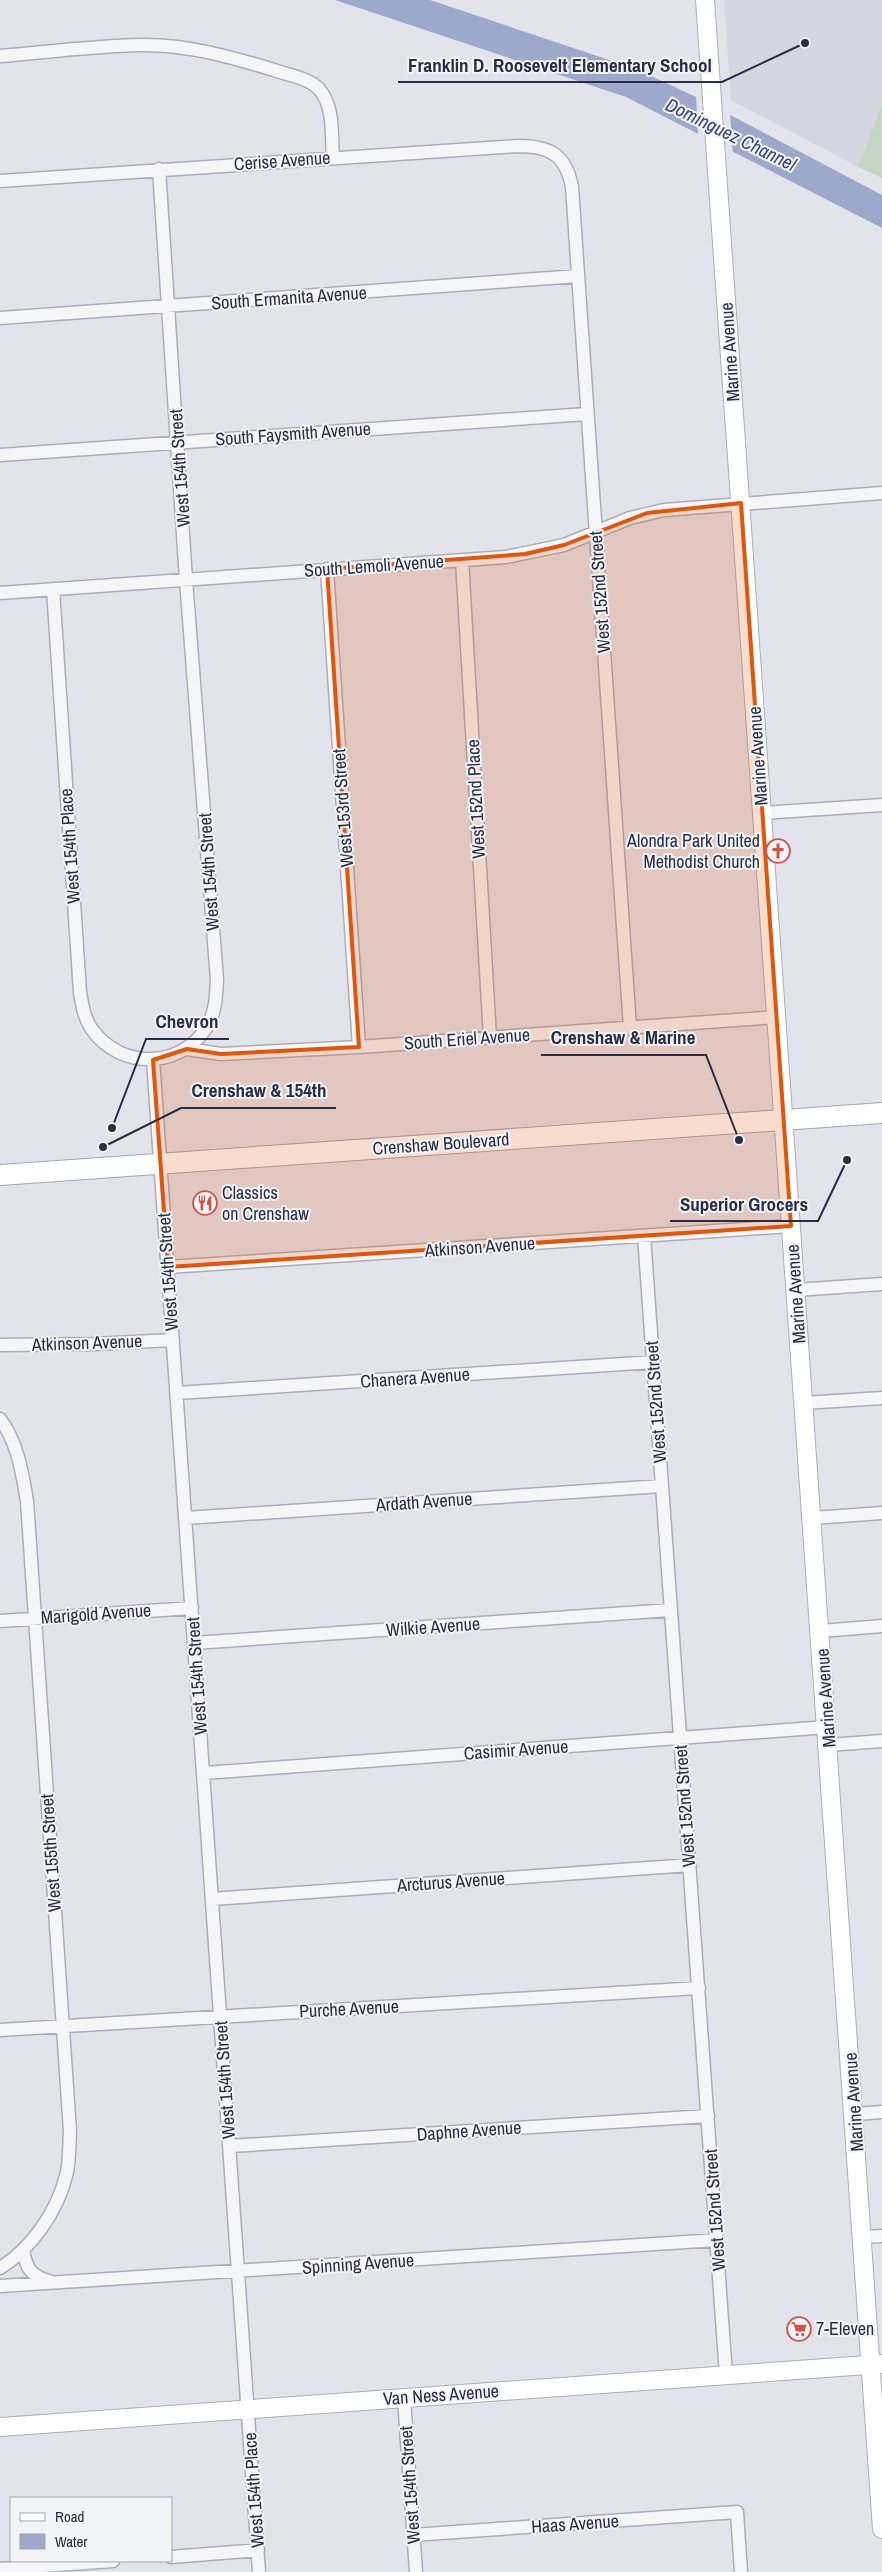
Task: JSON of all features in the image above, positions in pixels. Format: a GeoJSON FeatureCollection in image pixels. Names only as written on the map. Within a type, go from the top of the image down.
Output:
{"type":"FeatureCollection","features":[{"type":"Feature","properties":{"kind":"main road","name":"Marine Avenue"},"geometry":{"type":"LineString","coordinates":[[705,0],[863,2237],[876,2364],[882,2529]]}},
{"type":"Feature","properties":{"kind":"main road","name":"Crenshaw Boulevard"},"geometry":{"type":"LineString","coordinates":[[0,1175],[882,1113]]}},
{"type":"Feature","properties":{"kind":"main road","name":"Van Ness Avenue"},"geometry":{"type":"LineString","coordinates":[[0,2427],[876,2364]]}},
{"type":"Feature","properties":{"kind":"street"},"geometry":{"type":"LineString","coordinates":[[0,56],[141,45],[212,52],[266,68],[305,80],[318,87],[327,100],[330,111],[333,158]]}},
{"type":"Feature","properties":{"kind":"street","name":"Cerise Avenue"},"geometry":{"type":"LineString","coordinates":[[0,181],[518,146],[544,149],[560,159]]}},
{"type":"Feature","properties":{"kind":"street","name":"West 152nd Street"},"geometry":{"type":"LineString","coordinates":[[560,159],[567,167],[572,188],[630,1028]]}},
{"type":"Feature","properties":{"kind":"street","name":"West 154th Street"},"geometry":{"type":"LineString","coordinates":[[159,170],[186,580],[217,980],[216,1002],[210,1020],[202,1034],[187,1049],[172,1056],[153,1060],[249,2409]]}},
{"type":"Feature","properties":{"kind":"street","name":"South Ermanita Avenue"},"geometry":{"type":"LineString","coordinates":[[0,318],[578,276]]}},
{"type":"Feature","properties":{"kind":"street","name":"South Faysmith Avenue"},"geometry":{"type":"LineString","coordinates":[[0,455],[587,414]]}},
{"type":"Feature","properties":{"kind":"street","name":"South Lemoli Avenue"},"geometry":{"type":"LineString","coordinates":[[0,593],[525,554],[564,545],[630,518],[664,510],[882,493]]}},
{"type":"Feature","properties":{"kind":"street","name":"West 152nd Place"},"geometry":{"type":"LineString","coordinates":[[462,560],[490,1038]]}},
{"type":"Feature","properties":{"kind":"street","name":"West 153rd Street"},"geometry":{"type":"LineString","coordinates":[[327,569],[360,1047]]}},
{"type":"Feature","properties":{"kind":"street","name":"West 154th Place"},"geometry":{"type":"LineString","coordinates":[[53,590],[79,982],[83,1012],[91,1028],[107,1045],[125,1056],[153,1060]]}},
{"type":"Feature","properties":{"kind":"street"},"geometry":{"type":"LineString","coordinates":[[762,813],[882,805]]}},
{"type":"Feature","properties":{"kind":"street","name":"South Eriel Avenue"},"geometry":{"type":"LineString","coordinates":[[187,1049],[221,1054],[360,1047],[777,1017]]}},
{"type":"Feature","properties":{"kind":"street","name":"Atkinson Avenue"},"geometry":{"type":"LineString","coordinates":[[168,1267],[791,1226]]}},
{"type":"Feature","properties":{"kind":"street","name":"West 152nd Street"},"geometry":{"type":"LineString","coordinates":[[644,1236],[726,2375]]}},
{"type":"Feature","properties":{"kind":"street"},"geometry":{"type":"LineString","coordinates":[[796,1290],[882,1284]]}},
{"type":"Feature","properties":{"kind":"street","name":"Atkinson Avenue"},"geometry":{"type":"LineString","coordinates":[[0,1345],[95,1344],[173,1340]]}},
{"type":"Feature","properties":{"kind":"street","name":"Chanera Avenue"},"geometry":{"type":"LineString","coordinates":[[177,1393],[654,1362]]}},
{"type":"Feature","properties":{"kind":"street"},"geometry":{"type":"LineString","coordinates":[[804,1403],[882,1398]]}},
{"type":"Feature","properties":{"kind":"street","name":"West 155th Street"},"geometry":{"type":"LineString","coordinates":[[0,1420],[8,1430],[16,1449],[27,1501],[70,2131],[66,2177],[44,2223],[23,2250],[0,2268]]}},
{"type":"Feature","properties":{"kind":"street","name":"Ardath Avenue"},"geometry":{"type":"LineString","coordinates":[[186,1518],[662,1486]]}},
{"type":"Feature","properties":{"kind":"street"},"geometry":{"type":"LineString","coordinates":[[813,1518],[882,1512]]}},
{"type":"Feature","properties":{"kind":"street","name":"Marigold Avenue"},"geometry":{"type":"LineString","coordinates":[[0,1621],[192,1608]]}},
{"type":"Feature","properties":{"kind":"street","name":"Wilkie Avenue"},"geometry":{"type":"LineString","coordinates":[[194,1644],[672,1610]]}},
{"type":"Feature","properties":{"kind":"street"},"geometry":{"type":"LineString","coordinates":[[821,1631],[882,1626]]}},
{"type":"Feature","properties":{"kind":"street","name":"Casimir Avenue"},"geometry":{"type":"LineString","coordinates":[[204,1773],[828,1727]]}},
{"type":"Feature","properties":{"kind":"street"},"geometry":{"type":"LineString","coordinates":[[829,1745],[882,1741]]}},
{"type":"Feature","properties":{"kind":"street","name":"Arcturus Avenue"},"geometry":{"type":"LineString","coordinates":[[212,1900],[690,1865]]}},
{"type":"Feature","properties":{"kind":"street","name":"Purche Avenue"},"geometry":{"type":"LineString","coordinates":[[0,2030],[699,1988]]}},
{"type":"Feature","properties":{"kind":"street"},"geometry":{"type":"LineString","coordinates":[[855,2114],[882,2112]]}},
{"type":"Feature","properties":{"kind":"street","name":"Daphne Avenue"},"geometry":{"type":"LineString","coordinates":[[230,2146],[708,2116]]}},
{"type":"Feature","properties":{"kind":"street"},"geometry":{"type":"LineString","coordinates":[[863,2237],[882,2236]]}},
{"type":"Feature","properties":{"kind":"street","name":"Spinning Avenue"},"geometry":{"type":"LineString","coordinates":[[0,2286],[238,2269],[322,2267],[717,2240]]}},
{"type":"Feature","properties":{"kind":"street"},"geometry":{"type":"LineString","coordinates":[[23,2250],[25,2266],[36,2278],[54,2282]]}},
{"type":"Feature","properties":{"kind":"street","name":"West 154th Street"},"geometry":{"type":"LineString","coordinates":[[404,2398],[416,2572]]}},
{"type":"Feature","properties":{"kind":"street","name":"West 154th Place"},"geometry":{"type":"LineString","coordinates":[[249,2409],[260,2572]]}},
{"type":"Feature","properties":{"kind":"street","name":"Haas Avenue"},"geometry":{"type":"LineString","coordinates":[[413,2535],[737,2512],[741,2572]]}},
{"type":"Feature","properties":{"kind":"street"},"geometry":{"type":"LineString","coordinates":[[172,2556],[258,2550]]}},
{"type":"Feature","properties":{"kind":"street"},"geometry":{"type":"LineString","coordinates":[[0,2569],[99,2562]]}},
{"type":"Feature","properties":{"kind":"highlighted area"},"geometry":{"type":"Polygon","coordinates":[[[741,503],[791,1226],[168,1267],[153,1060],[187,1049],[221,1054],[359,1047],[327,569],[525,554],[564,545],[647,513],[741,503]]]}},
{"type":"Feature","properties":{"kind":"shaded area"},"geometry":{"type":"Polygon","coordinates":[[[724,0],[882,0],[882,105],[858,167],[731,100],[724,0]]]}},
{"type":"Feature","properties":{"kind":"green space"},"geometry":{"type":"Polygon","coordinates":[[[882,105],[882,178],[858,167],[882,105]]]}},
{"type":"Feature","properties":{"kind":"water","name":"Dominguez Channel"},"geometry":{"type":"Polygon","coordinates":[[[335,0],[430,0],[636,69],[694,96],[882,195],[882,228],[626,97],[335,0]]]}},
{"type":"Feature","properties":{"kind":"pier"},"geometry":{"type":"Polygon","coordinates":[[[696,94],[730,112],[733,156],[698,137],[696,94]]]}},
{"type":"Feature","properties":{"kind":"place","name":"Franklin D. Roosevelt Elementary School"},"geometry":{"type":"Point","coordinates":[805,43]}},
{"type":"Feature","properties":{"kind":"place","name":"Alondra Park United Methodist Church"},"geometry":{"type":"Point","coordinates":[778,851]}},
{"type":"Feature","properties":{"kind":"place","name":"Chevron"},"geometry":{"type":"Point","coordinates":[112,1128]}},
{"type":"Feature","properties":{"kind":"place","name":"Crenshaw & Marine"},"geometry":{"type":"Point","coordinates":[739,1140]}},
{"type":"Feature","properties":{"kind":"place","name":"Crenshaw & 154th"},"geometry":{"type":"Point","coordinates":[103,1147]}},
{"type":"Feature","properties":{"kind":"place","name":"Superior Grocers"},"geometry":{"type":"Point","coordinates":[847,1160]}},
{"type":"Feature","properties":{"kind":"place","name":"Classics on Crenshaw"},"geometry":{"type":"Point","coordinates":[205,1203]}},
{"type":"Feature","properties":{"kind":"place","name":"7-Eleven"},"geometry":{"type":"Point","coordinates":[799,2329]}}]}
